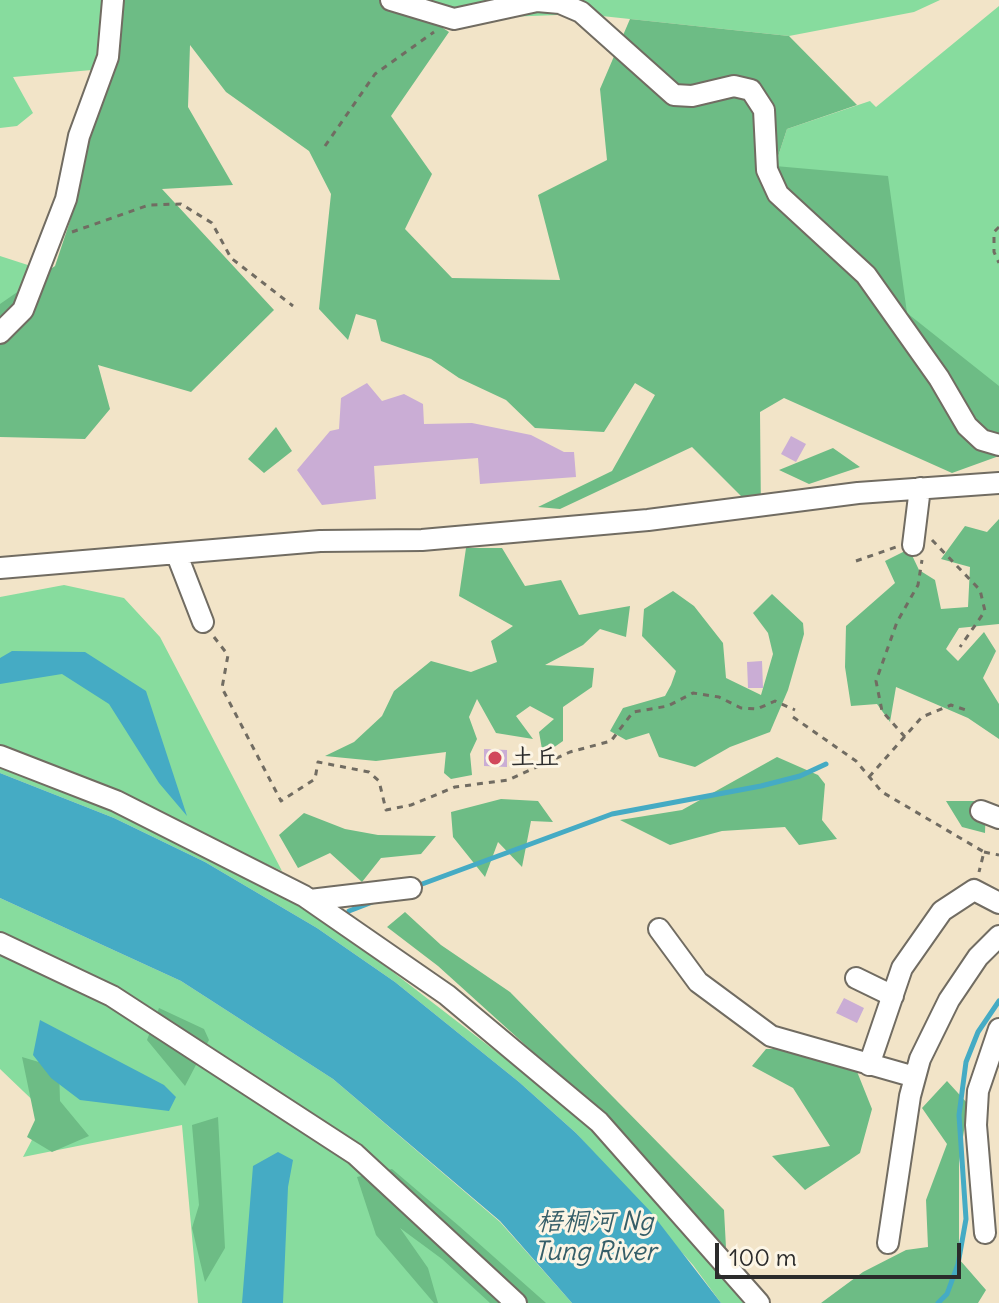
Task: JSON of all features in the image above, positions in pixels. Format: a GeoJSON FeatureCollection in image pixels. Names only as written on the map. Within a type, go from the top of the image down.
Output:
{"type":"FeatureCollection","features":[{"type":"Feature","properties":{"kind":"street"},"geometry":{"type":"LineString","coordinates":[[0,333],[23,310],[66,199],[79,136],[108,57],[113,0]]}},
{"type":"Feature","properties":{"kind":"street"},"geometry":{"type":"LineString","coordinates":[[391,0],[454,19],[537,1],[560,3],[581,12],[674,95],[692,96],[734,86],[751,90],[766,117],[767,170],[774,188],[790,207],[866,275],[939,378],[967,426],[982,440],[999,445]]}},
{"type":"Feature","properties":{"kind":"street"},"geometry":{"type":"LineString","coordinates":[[0,568],[320,541],[422,540],[648,520],[858,493],[999,483]]}},
{"type":"Feature","properties":{"kind":"street"},"geometry":{"type":"LineString","coordinates":[[913,545],[920,488]]}},
{"type":"Feature","properties":{"kind":"street"},"geometry":{"type":"LineString","coordinates":[[177,555],[203,622]]}},
{"type":"Feature","properties":{"kind":"street"},"geometry":{"type":"LineString","coordinates":[[0,756],[116,801],[310,900],[447,995],[599,1122],[759,1303]]}},
{"type":"Feature","properties":{"kind":"street"},"geometry":{"type":"LineString","coordinates":[[310,900],[411,888]]}},
{"type":"Feature","properties":{"kind":"street"},"geometry":{"type":"LineString","coordinates":[[869,1065],[902,968],[942,911],[974,890],[999,903]]}},
{"type":"Feature","properties":{"kind":"street"},"geometry":{"type":"LineString","coordinates":[[659,929],[698,982],[771,1036],[915,1077]]}},
{"type":"Feature","properties":{"kind":"street"},"geometry":{"type":"LineString","coordinates":[[888,1243],[915,1077],[949,1000],[978,957],[999,936]]}},
{"type":"Feature","properties":{"kind":"street"},"geometry":{"type":"LineString","coordinates":[[0,943],[112,996],[355,1154],[516,1303]]}},
{"type":"Feature","properties":{"kind":"street"},"geometry":{"type":"LineString","coordinates":[[856,978],[893,996]]}},
{"type":"Feature","properties":{"kind":"street"},"geometry":{"type":"LineString","coordinates":[[985,1233],[976,1125],[978,1091],[989,1050],[999,1029]]}},
{"type":"Feature","properties":{"kind":"path"},"geometry":{"type":"LineString","coordinates":[[325,146],[375,74],[454,19]]}},
{"type":"Feature","properties":{"kind":"path"},"geometry":{"type":"LineString","coordinates":[[50,241],[149,205],[181,204],[212,223],[231,258],[293,306]]}},
{"type":"Feature","properties":{"kind":"path"},"geometry":{"type":"LineString","coordinates":[[999,227],[994,232],[994,252],[999,263]]}},
{"type":"Feature","properties":{"kind":"path"},"geometry":{"type":"LineString","coordinates":[[916,523],[980,590],[985,611],[960,647]]}},
{"type":"Feature","properties":{"kind":"path"},"geometry":{"type":"LineString","coordinates":[[856,561],[880,550],[913,545],[924,563],[918,585],[897,622],[876,681],[882,711],[905,737]]}},
{"type":"Feature","properties":{"kind":"path"},"geometry":{"type":"LineString","coordinates":[[203,622],[228,655],[222,688],[281,801],[315,779],[318,762],[369,772],[379,781],[386,810],[411,805],[455,787],[508,780],[570,752],[611,741],[633,712],[668,706],[693,693],[719,697],[741,708],[757,709],[775,701],[795,710]]}},
{"type":"Feature","properties":{"kind":"path"},"geometry":{"type":"LineString","coordinates":[[869,777],[922,717],[951,705],[969,711]]}},
{"type":"Feature","properties":{"kind":"path"},"geometry":{"type":"LineString","coordinates":[[793,717],[856,761],[882,792],[984,852],[999,855]]}},
{"type":"Feature","properties":{"kind":"path"},"geometry":{"type":"LineString","coordinates":[[974,890],[984,852]]}},
{"type":"Feature","properties":{"kind":"green space"},"geometry":{"type":"Polygon","coordinates":[[[0,0],[119,0],[103,69],[13,77],[33,113],[17,126],[0,128],[0,0]]]}},
{"type":"Feature","properties":{"kind":"green space"},"geometry":{"type":"Polygon","coordinates":[[[110,0],[401,0],[449,32],[391,116],[432,174],[405,229],[452,278],[560,280],[538,195],[607,160],[600,89],[630,19],[789,36],[857,105],[787,129],[775,166],[888,176],[907,313],[999,386],[999,456],[952,473],[784,398],[760,412],[761,516],[692,447],[560,509],[538,507],[612,471],[655,395],[635,383],[604,432],[535,428],[506,400],[459,378],[431,359],[381,341],[376,320],[356,314],[348,340],[319,309],[331,194],[309,151],[226,92],[190,45],[188,107],[233,185],[162,189],[274,310],[191,392],[98,365],[110,409],[85,439],[0,437],[0,304],[55,266],[71,218],[79,136],[110,0]]]}},
{"type":"Feature","properties":{"kind":"green space"},"geometry":{"type":"Polygon","coordinates":[[[400,0],[940,0],[914,12],[789,36],[583,14],[454,19],[400,0]]]}},
{"type":"Feature","properties":{"kind":"green space"},"geometry":{"type":"Polygon","coordinates":[[[999,6],[999,406],[898,323],[775,166],[787,129],[870,101],[876,107],[999,6]]]}},
{"type":"Feature","properties":{"kind":"green space"},"geometry":{"type":"Polygon","coordinates":[[[0,256],[34,267],[17,307],[0,308],[0,256]]]}},
{"type":"Feature","properties":{"kind":"green space"},"geometry":{"type":"Polygon","coordinates":[[[276,427],[292,451],[264,473],[248,459],[276,427]]]}},
{"type":"Feature","properties":{"kind":"green space"},"geometry":{"type":"Polygon","coordinates":[[[833,448],[860,467],[809,484],[779,470],[833,448]]]}},
{"type":"Feature","properties":{"kind":"green space"},"geometry":{"type":"Polygon","coordinates":[[[999,519],[999,624],[959,628],[946,649],[958,661],[984,632],[996,651],[983,678],[999,704],[999,739],[968,718],[896,687],[890,722],[877,704],[851,706],[845,667],[846,626],[895,583],[885,561],[909,549],[919,570],[935,580],[941,609],[968,607],[970,567],[941,559],[965,526],[987,532],[999,519]]]}},
{"type":"Feature","properties":{"kind":"green space"},"geometry":{"type":"Polygon","coordinates":[[[466,548],[502,548],[525,586],[561,580],[579,615],[630,606],[626,637],[600,629],[583,645],[545,665],[594,668],[592,687],[563,707],[563,741],[543,755],[539,732],[554,719],[530,706],[516,716],[533,739],[496,733],[477,699],[469,717],[477,739],[470,754],[472,775],[451,779],[444,773],[446,752],[376,761],[325,756],[354,742],[382,716],[394,691],[431,661],[471,672],[497,662],[491,641],[513,626],[459,596],[466,548]]]}},
{"type":"Feature","properties":{"kind":"green space"},"geometry":{"type":"Polygon","coordinates":[[[64,585],[124,598],[160,637],[282,871],[0,746],[0,597],[64,585]]]}},
{"type":"Feature","properties":{"kind":"green space"},"geometry":{"type":"Polygon","coordinates":[[[673,591],[694,606],[723,643],[726,678],[761,695],[773,654],[768,633],[753,613],[772,594],[803,623],[804,634],[788,690],[770,732],[730,747],[695,767],[659,757],[649,733],[626,740],[610,731],[623,708],[665,696],[671,685],[676,671],[642,636],[644,609],[673,591]]]}},
{"type":"Feature","properties":{"kind":"green space"},"geometry":{"type":"Polygon","coordinates":[[[777,757],[818,775],[825,784],[822,820],[837,839],[799,845],[785,827],[722,831],[670,845],[620,820],[682,810],[777,757]]]}},
{"type":"Feature","properties":{"kind":"green space"},"geometry":{"type":"Polygon","coordinates":[[[0,763],[134,817],[310,908],[590,1124],[753,1303],[721,1303],[693,1265],[576,1133],[519,1082],[395,982],[317,928],[205,862],[114,818],[0,773],[0,763]]]}},
{"type":"Feature","properties":{"kind":"green space"},"geometry":{"type":"Polygon","coordinates":[[[501,799],[538,801],[553,822],[531,821],[522,867],[498,842],[485,877],[453,837],[451,812],[501,799]]]}},
{"type":"Feature","properties":{"kind":"green space"},"geometry":{"type":"Polygon","coordinates":[[[946,801],[986,801],[985,833],[962,827],[946,801]]]}},
{"type":"Feature","properties":{"kind":"green space"},"geometry":{"type":"Polygon","coordinates":[[[304,813],[345,829],[378,835],[436,836],[421,854],[381,858],[362,882],[330,853],[298,868],[279,835],[304,813]]]}},
{"type":"Feature","properties":{"kind":"green space"},"geometry":{"type":"Polygon","coordinates":[[[0,898],[181,981],[333,1079],[500,1222],[572,1303],[526,1303],[366,1155],[0,937],[0,898]]]}},
{"type":"Feature","properties":{"kind":"green space"},"geometry":{"type":"Polygon","coordinates":[[[405,912],[441,945],[510,992],[724,1210],[726,1248],[573,1088],[438,966],[387,927],[405,912]]]}},
{"type":"Feature","properties":{"kind":"green space"},"geometry":{"type":"Polygon","coordinates":[[[0,952],[127,1015],[340,1149],[507,1303],[198,1303],[182,1125],[23,1157],[46,1113],[0,1069],[0,952]]]}},
{"type":"Feature","properties":{"kind":"green space"},"geometry":{"type":"Polygon","coordinates":[[[159,1008],[204,1029],[209,1040],[185,1086],[147,1040],[159,1008]]]}},
{"type":"Feature","properties":{"kind":"green space"},"geometry":{"type":"Polygon","coordinates":[[[766,1049],[848,1049],[872,1109],[860,1153],[805,1190],[772,1156],[830,1146],[793,1088],[752,1066],[766,1049]]]}},
{"type":"Feature","properties":{"kind":"green space"},"geometry":{"type":"Polygon","coordinates":[[[22,1057],[59,1068],[60,1101],[89,1136],[52,1152],[27,1137],[35,1120],[22,1057]]]}},
{"type":"Feature","properties":{"kind":"green space"},"geometry":{"type":"Polygon","coordinates":[[[947,1081],[968,1104],[959,1163],[959,1259],[986,1290],[978,1303],[821,1303],[863,1272],[906,1250],[928,1247],[926,1200],[947,1144],[922,1108],[947,1081]]]}},
{"type":"Feature","properties":{"kind":"green space"},"geometry":{"type":"Polygon","coordinates":[[[218,1117],[225,1248],[205,1282],[192,1228],[199,1205],[192,1125],[218,1117]]]}},
{"type":"Feature","properties":{"kind":"green space"},"geometry":{"type":"Polygon","coordinates":[[[392,1169],[546,1303],[490,1303],[442,1259],[400,1228],[428,1268],[438,1303],[434,1303],[376,1235],[357,1177],[392,1169]]]}},
{"type":"Feature","properties":{"kind":"water"},"geometry":{"type":"Polygon","coordinates":[[[12,651],[85,652],[146,691],[187,816],[159,783],[109,704],[62,674],[0,684],[0,658],[12,651]]]}},
{"type":"Feature","properties":{"kind":"water","name":"梧桐河 Ng Tung River"},"geometry":{"type":"Polygon","coordinates":[[[0,773],[114,818],[205,862],[317,928],[395,982],[519,1082],[576,1133],[650,1211],[721,1303],[572,1303],[500,1221],[333,1079],[181,981],[0,898],[0,773]]]}},
{"type":"Feature","properties":{"kind":"water"},"geometry":{"type":"Polygon","coordinates":[[[40,1020],[164,1085],[176,1097],[169,1111],[80,1100],[51,1078],[33,1055],[40,1020]]]}},
{"type":"Feature","properties":{"kind":"water"},"geometry":{"type":"Polygon","coordinates":[[[278,1152],[293,1160],[288,1187],[283,1303],[242,1303],[253,1166],[278,1152]]]}},
{"type":"Feature","properties":{"kind":"building"},"geometry":{"type":"Polygon","coordinates":[[[367,383],[382,401],[404,394],[423,404],[424,424],[472,423],[531,435],[564,452],[574,452],[576,477],[480,484],[478,458],[374,466],[376,499],[322,505],[297,470],[330,431],[339,429],[341,398],[367,383]]]}},
{"type":"Feature","properties":{"kind":"building"},"geometry":{"type":"Polygon","coordinates":[[[791,436],[806,444],[796,462],[781,454],[791,436]]]}},
{"type":"Feature","properties":{"kind":"building"},"geometry":{"type":"Polygon","coordinates":[[[762,661],[763,688],[748,688],[747,662],[762,661]]]}},
{"type":"Feature","properties":{"kind":"building","name":"土丘"},"geometry":{"type":"Polygon","coordinates":[[[484,749],[507,750],[507,767],[484,766],[484,749]]]}},
{"type":"Feature","properties":{"kind":"building"},"geometry":{"type":"Polygon","coordinates":[[[844,998],[864,1008],[857,1023],[836,1013],[844,998]]]}},
{"type":"Feature","properties":{"kind":"waterway"},"geometry":{"type":"LineString","coordinates":[[414,887],[612,814],[761,786],[800,776],[826,764]]}},
{"type":"Feature","properties":{"kind":"waterway"},"geometry":{"type":"LineString","coordinates":[[349,911],[375,901]]}},
{"type":"Feature","properties":{"kind":"waterway"},"geometry":{"type":"LineString","coordinates":[[938,1303],[947,1294],[958,1264],[966,1219],[959,1115],[966,1062],[978,1032],[999,1001]]}},
{"type":"Feature","properties":{"kind":"place","name":"土丘"},"geometry":{"type":"Point","coordinates":[495,758]}}]}
